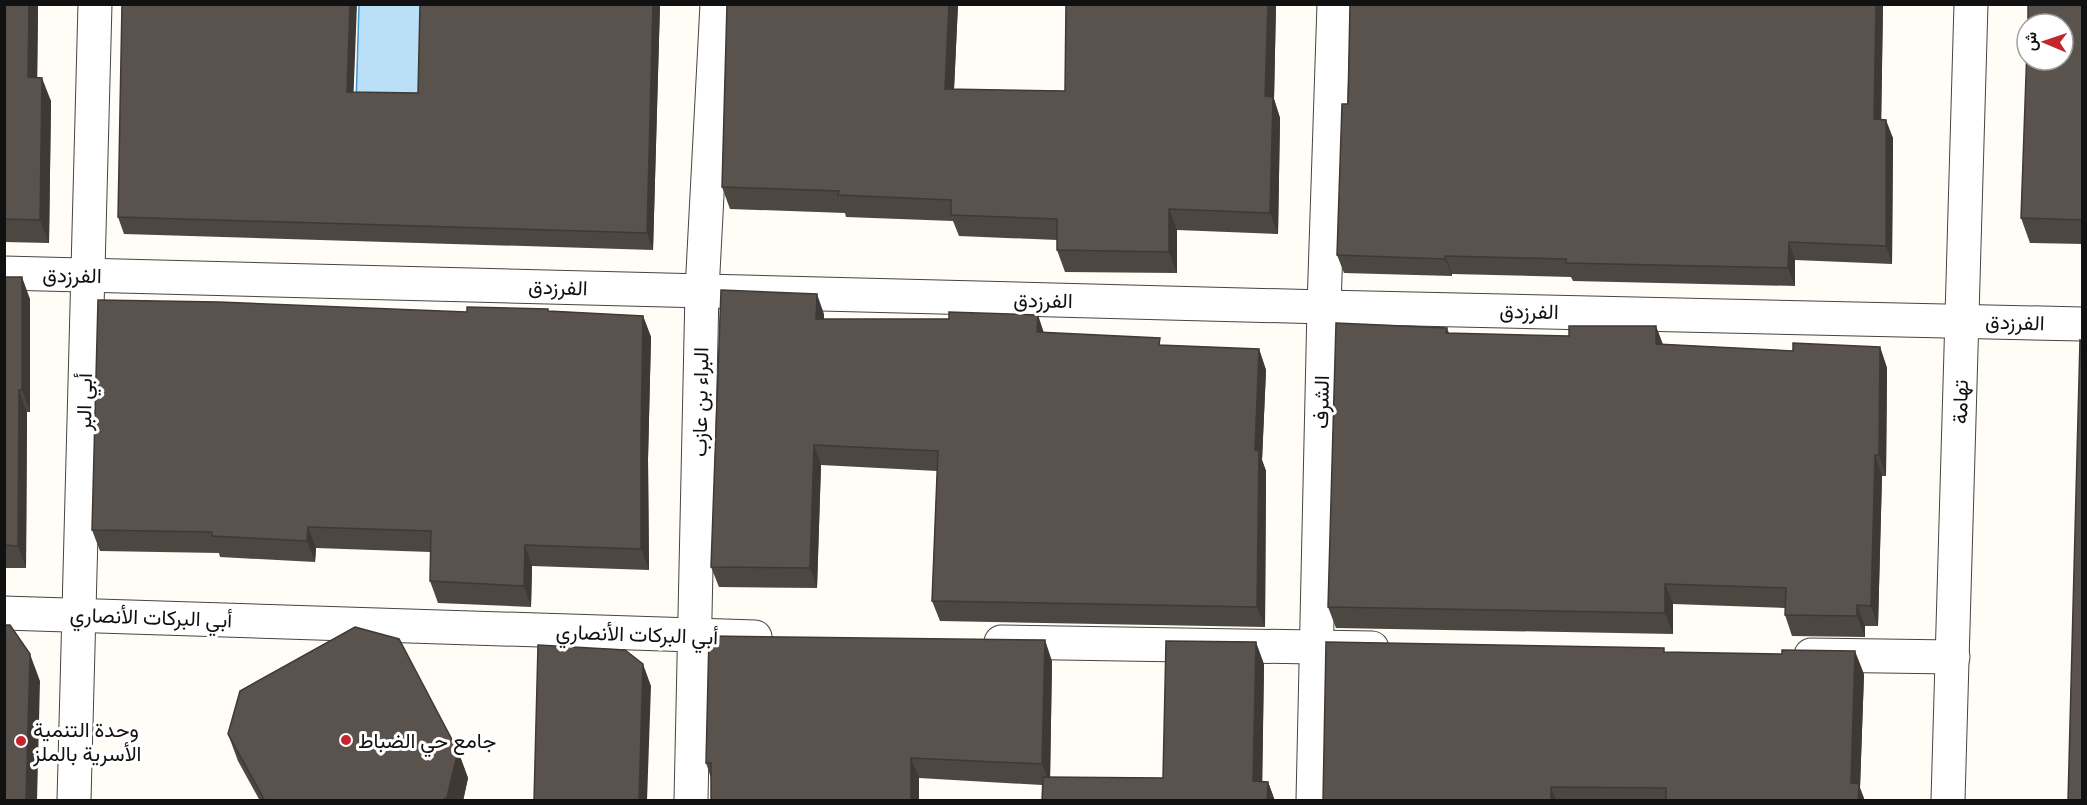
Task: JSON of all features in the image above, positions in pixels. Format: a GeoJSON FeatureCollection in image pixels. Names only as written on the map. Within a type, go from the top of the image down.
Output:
{"type":"FeatureCollection","features":[{"type":"Feature","properties":{"kind":"street","name":"أبي البر"},"geometry":{"type":"LineString","coordinates":[[74,801],[95,4]]}},
{"type":"Feature","properties":{"kind":"street","name":"البراء بن عازب"},"geometry":{"type":"LineString","coordinates":[[691,801],[702,291],[717,4]]}},
{"type":"Feature","properties":{"kind":"street","name":"الشرف"},"geometry":{"type":"LineString","coordinates":[[1313,801],[1324,307],[1334,4]]}},
{"type":"Feature","properties":{"kind":"street","name":"تهامة"},"geometry":{"type":"LineString","coordinates":[[1948,801],[1971,4]]}},
{"type":"Feature","properties":{"kind":"street","name":"الفرزدق"},"geometry":{"type":"LineString","coordinates":[[4,273],[2082,324]]}},
{"type":"Feature","properties":{"kind":"street","name":"أبي البركات الأنصاري"},"geometry":{"type":"LineString","coordinates":[[4,613],[790,638]]}},
{"type":"Feature","properties":{"kind":"street"},"geometry":{"type":"LineString","coordinates":[[969,641],[1398,648]]}},
{"type":"Feature","properties":{"kind":"street"},"geometry":{"type":"LineString","coordinates":[[1776,655],[1953,657]]}},
{"type":"Feature","properties":{"kind":"water"},"geometry":{"type":"Polygon","coordinates":[[[359,5],[424,5],[421,107],[356,105],[359,5]]]}},
{"type":"Feature","properties":{"kind":"building"},"geometry":{"type":"Polygon","coordinates":[[[4,4],[29,4],[28,77],[42,78],[40,220],[4,219],[4,4]]]}},
{"type":"Feature","properties":{"kind":"building"},"geometry":{"type":"Polygon","coordinates":[[[122,4],[350,4],[347,92],[418,93],[420,4],[653,4],[647,233],[118,217],[122,4]]]}},
{"type":"Feature","properties":{"kind":"building"},"geometry":{"type":"Polygon","coordinates":[[[727,4],[949,4],[945,89],[1065,91],[1066,4],[1268,4],[1265,96],[1273,97],[1270,213],[1169,209],[1169,252],[1057,250],[1057,219],[951,215],[951,200],[838,195],[839,191],[722,187],[727,4]]]}},
{"type":"Feature","properties":{"kind":"building"},"geometry":{"type":"Polygon","coordinates":[[[1350,4],[1876,4],[1874,119],[1886,120],[1886,246],[1789,242],[1788,268],[1566,263],[1566,259],[1445,256],[1445,259],[1337,255],[1342,104],[1348,104],[1350,4]]]}},
{"type":"Feature","properties":{"kind":"building"},"geometry":{"type":"Polygon","coordinates":[[[2028,4],[2082,4],[2082,220],[2021,218],[2026,72],[2075,72],[2075,12],[2028,12],[2028,4]]]}},
{"type":"Feature","properties":{"kind":"building"},"geometry":{"type":"Polygon","coordinates":[[[4,277],[22,277],[18,546],[4,545],[4,277]]]}},
{"type":"Feature","properties":{"kind":"building"},"geometry":{"type":"Polygon","coordinates":[[[721,290],[817,294],[816,319],[949,319],[949,312],[1038,315],[1037,332],[1160,338],[1159,345],[1259,349],[1255,450],[1259,451],[1257,607],[932,601],[938,451],[814,445],[810,568],[711,567],[721,290]]]}},
{"type":"Feature","properties":{"kind":"building"},"geometry":{"type":"Polygon","coordinates":[[[98,300],[219,302],[467,312],[467,307],[548,309],[548,311],[643,316],[641,549],[525,545],[524,586],[430,581],[431,531],[308,527],[307,541],[212,536],[212,532],[92,530],[98,300]]]}},
{"type":"Feature","properties":{"kind":"building"},"geometry":{"type":"Polygon","coordinates":[[[1336,323],[1447,328],[1446,333],[1569,336],[1569,326],[1656,326],[1656,344],[1793,351],[1793,343],[1880,347],[1879,455],[1875,455],[1871,606],[1857,605],[1857,616],[1785,615],[1786,588],[1665,584],[1665,613],[1328,607],[1336,323]]]}},
{"type":"Feature","properties":{"kind":"building"},"geometry":{"type":"Polygon","coordinates":[[[2080,340],[2082,341],[2082,801],[2068,801],[2080,340]]]}},
{"type":"Feature","properties":{"kind":"building","name":"وحدة التنمية الأسرية بالملز"},"geometry":{"type":"Polygon","coordinates":[[[4,625],[10,625],[30,654],[26,801],[4,801],[4,625]]]}},
{"type":"Feature","properties":{"kind":"building","name":"جامع حي الضباط"},"geometry":{"type":"Polygon","coordinates":[[[355,627],[399,639],[458,751],[447,797],[441,801],[265,801],[228,734],[240,691],[355,627]]]}},
{"type":"Feature","properties":{"kind":"building"},"geometry":{"type":"Polygon","coordinates":[[[709,636],[1045,640],[1042,764],[911,758],[911,801],[711,801],[711,763],[706,763],[709,636]]]}},
{"type":"Feature","properties":{"kind":"building"},"geometry":{"type":"Polygon","coordinates":[[[1166,641],[1256,642],[1253,781],[1268,782],[1267,801],[1042,801],[1043,777],[1163,778],[1166,641]]]}},
{"type":"Feature","properties":{"kind":"building"},"geometry":{"type":"Polygon","coordinates":[[[1326,642],[1664,648],[1664,652],[1782,654],[1782,650],[1855,651],[1851,783],[1859,784],[1858,801],[1666,801],[1666,788],[1551,787],[1551,801],[1323,801],[1326,642]]]}},
{"type":"Feature","properties":{"kind":"building"},"geometry":{"type":"Polygon","coordinates":[[[538,645],[625,650],[643,664],[639,801],[534,801],[538,645]]]}},
{"type":"Feature","properties":{"kind":"place","name":"جامع حي الضباط"},"geometry":{"type":"Point","coordinates":[346,740]}},
{"type":"Feature","properties":{"kind":"place","name":"وحدة التنمية الأسرية بالملز"},"geometry":{"type":"Point","coordinates":[21,741]}}]}
